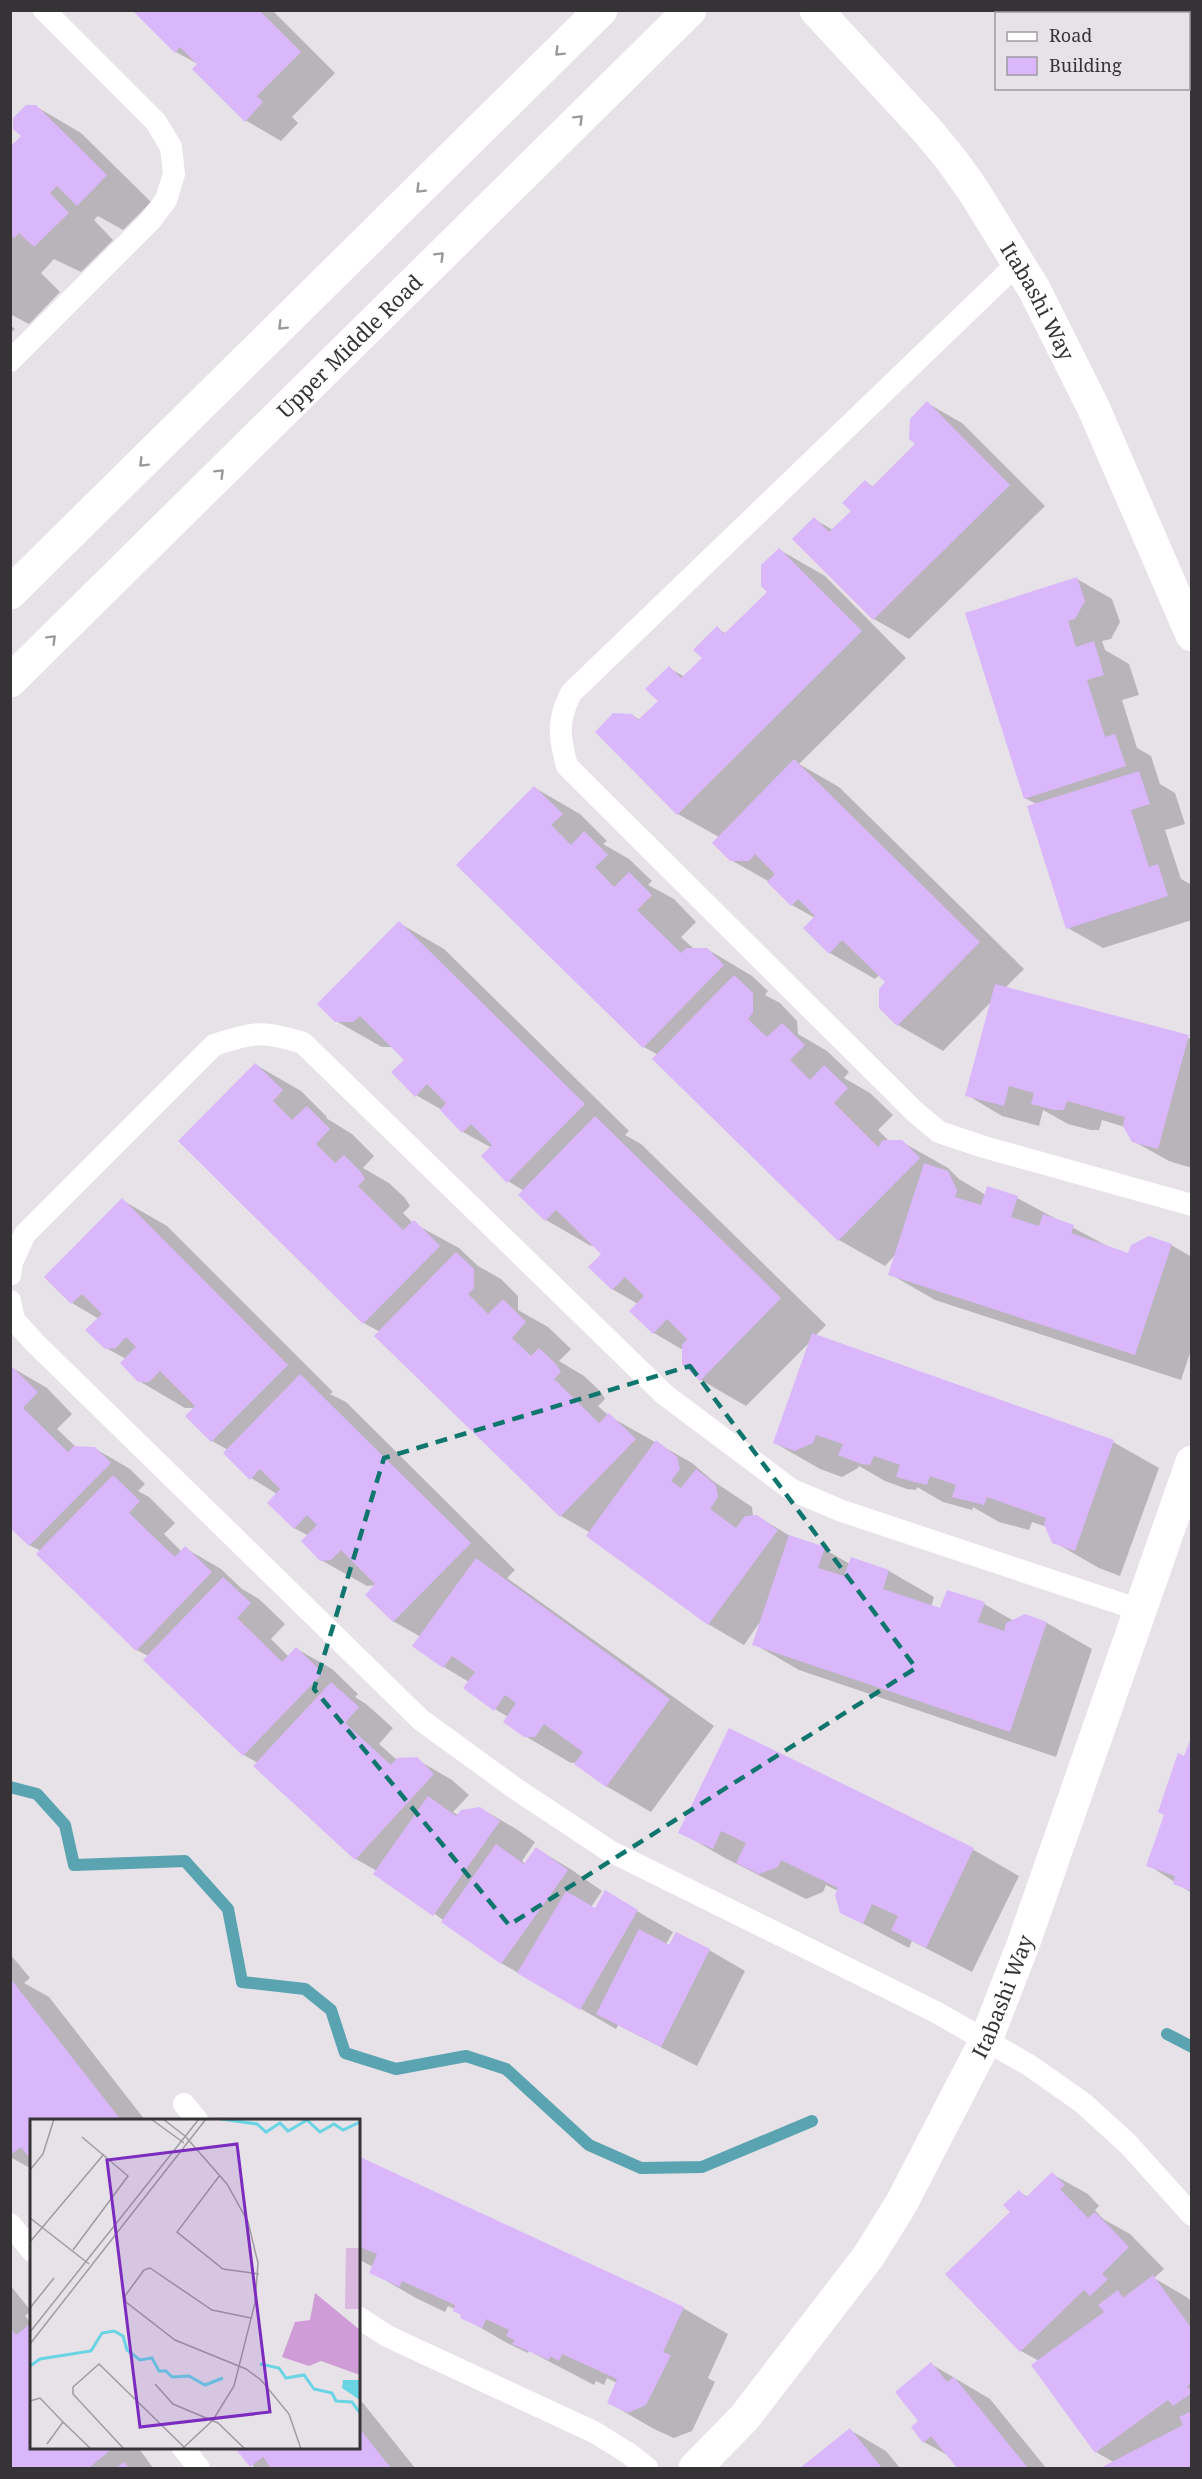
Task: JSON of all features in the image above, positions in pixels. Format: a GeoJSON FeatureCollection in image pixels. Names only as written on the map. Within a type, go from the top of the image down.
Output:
{"type":"FeatureCollection","features":[{"type":"Feature","properties":{"kind":"street"},"geometry":{"type":"LineString","coordinates":[[10,593],[601,10]]}},
{"type":"Feature","properties":{"kind":"street","name":"Upper Middle Road"},"geometry":{"type":"LineString","coordinates":[[10,681],[690,10]]}},
{"type":"Feature","properties":{"kind":"street","name":"Itabashi Way"},"geometry":{"type":"LineString","coordinates":[[816,10],[950,158],[974,190],[1034,289],[1094,409],[1191,635]]}},
{"type":"Feature","properties":{"kind":"street","name":"Itabashi Way"},"geometry":{"type":"LineString","coordinates":[[695,2469],[744,2418],[868,2257],[902,2204],[986,2040],[1024,1942],[1191,1462]]}},
{"type":"Feature","properties":{"kind":"lane"},"geometry":{"type":"LineString","coordinates":[[10,361],[150,221],[166,200],[174,174],[171,147],[156,122],[44,10]]}},
{"type":"Feature","properties":{"kind":"lane"},"geometry":{"type":"LineString","coordinates":[[1017,264],[571,693],[562,712],[560,738],[567,766],[914,1111],[939,1132],[984,1147],[1191,1205]]}},
{"type":"Feature","properties":{"kind":"lane"},"geometry":{"type":"LineString","coordinates":[[10,1275],[12,1262],[25,1234],[214,1045],[250,1034],[274,1034],[303,1043],[665,1395],[792,1490],[842,1511],[1140,1610]]}},
{"type":"Feature","properties":{"kind":"lane"},"geometry":{"type":"LineString","coordinates":[[10,1301],[14,1320],[34,1342],[421,1720],[516,1789],[608,1850],[934,2011],[1029,2065],[1083,2103],[1128,2144],[1191,2215]]}},
{"type":"Feature","properties":{"kind":"lane"},"geometry":{"type":"LineString","coordinates":[[10,2224],[30,2249]]}},
{"type":"Feature","properties":{"kind":"lane"},"geometry":{"type":"LineString","coordinates":[[360,2318],[387,2336],[594,2432],[628,2453],[647,2469]]}},
{"type":"Feature","properties":{"kind":"lane"},"geometry":{"type":"LineString","coordinates":[[184,2449],[199,2469]]}},
{"type":"Feature","properties":{"kind":"highlighted area"},"geometry":{"type":"Polygon","coordinates":[[[690,1366],[916,1668],[509,1925],[314,1689],[384,1458],[690,1366]]]}},
{"type":"Feature","properties":{"kind":"building"},"geometry":{"type":"Polygon","coordinates":[[[132,10],[259,10],[301,52],[257,96],[263,102],[245,122],[192,69],[197,64],[180,47],[175,53],[132,10]]]}},
{"type":"Feature","properties":{"kind":"building"},"geometry":{"type":"Polygon","coordinates":[[[26,105],[36,105],[107,175],[77,206],[57,186],[50,193],[69,213],[34,247],[19,233],[14,238],[10,234],[10,147],[21,136],[13,129],[13,118],[26,105]]]}},
{"type":"Feature","properties":{"kind":"building"},"geometry":{"type":"Polygon","coordinates":[[[927,401],[1010,485],[873,620],[792,539],[814,517],[829,532],[851,511],[842,503],[865,480],[872,487],[915,444],[909,439],[910,419],[927,401]]]}},
{"type":"Feature","properties":{"kind":"building"},"geometry":{"type":"Polygon","coordinates":[[[779,548],[862,631],[677,815],[595,732],[613,713],[632,714],[638,720],[658,701],[645,689],[669,666],[681,678],[702,658],[693,650],[717,626],[724,634],[767,592],[761,586],[761,565],[779,548]]]}},
{"type":"Feature","properties":{"kind":"building"},"geometry":{"type":"Polygon","coordinates":[[[1077,577],[1085,601],[1075,619],[1068,621],[1076,647],[1094,641],[1104,675],[1087,680],[1105,737],[1115,734],[1126,766],[1024,799],[965,613],[1077,577]]]}},
{"type":"Feature","properties":{"kind":"building"},"geometry":{"type":"Polygon","coordinates":[[[794,759],[980,942],[897,1026],[879,1008],[879,989],[885,982],[842,940],[829,954],[803,928],[815,916],[798,899],[791,906],[767,882],[775,874],[755,854],[749,861],[730,861],[712,843],[794,759]]]}},
{"type":"Feature","properties":{"kind":"building"},"geometry":{"type":"Polygon","coordinates":[[[1139,771],[1150,804],[1131,810],[1149,867],[1158,864],[1168,896],[1066,929],[1027,806],[1139,771]]]}},
{"type":"Feature","properties":{"kind":"building"},"geometry":{"type":"Polygon","coordinates":[[[534,786],[563,814],[551,825],[571,845],[584,831],[608,855],[595,867],[614,887],[629,872],[652,895],[637,910],[681,953],[686,948],[707,948],[724,965],[643,1048],[456,865],[534,786]]]}},
{"type":"Feature","properties":{"kind":"building"},"geometry":{"type":"Polygon","coordinates":[[[399,921],[585,1104],[507,1183],[481,1156],[492,1145],[471,1124],[462,1133],[440,1110],[446,1103],[427,1084],[415,1097],[391,1072],[404,1060],[360,1016],[353,1022],[335,1022],[317,1004],[399,921]]]}},
{"type":"Feature","properties":{"kind":"building"},"geometry":{"type":"Polygon","coordinates":[[[734,975],[753,993],[753,1013],[748,1019],[767,1037],[782,1023],[805,1045],[790,1060],[810,1080],[824,1065],[848,1088],[834,1103],[878,1147],[883,1140],[902,1140],[920,1158],[838,1241],[652,1059],[734,975]]]}},
{"type":"Feature","properties":{"kind":"building"},"geometry":{"type":"Polygon","coordinates":[[[995,984],[1189,1035],[1158,1149],[1132,1142],[1123,1126],[1125,1117],[1067,1101],[1064,1110],[1054,1110],[1031,1104],[1034,1093],[1009,1086],[1004,1106],[965,1096],[995,984]]]}},
{"type":"Feature","properties":{"kind":"building"},"geometry":{"type":"Polygon","coordinates":[[[255,1063],[283,1090],[273,1101],[292,1120],[307,1106],[330,1129],[316,1144],[335,1163],[344,1155],[360,1171],[365,1179],[358,1186],[403,1230],[414,1220],[440,1246],[363,1324],[178,1141],[255,1063]]]}},
{"type":"Feature","properties":{"kind":"building"},"geometry":{"type":"Polygon","coordinates":[[[595,1116],[781,1298],[700,1381],[682,1364],[682,1345],[687,1339],[667,1319],[653,1334],[629,1311],[644,1296],[625,1277],[612,1290],[588,1267],[601,1254],[556,1210],[545,1221],[518,1195],[595,1116]]]}},
{"type":"Feature","properties":{"kind":"building"},"geometry":{"type":"Polygon","coordinates":[[[924,1163],[948,1171],[957,1190],[955,1197],[981,1205],[987,1186],[1018,1196],[1011,1217],[1039,1226],[1043,1214],[1074,1225],[1071,1233],[1128,1253],[1131,1245],[1149,1236],[1172,1244],[1135,1355],[888,1275],[924,1163]]]}},
{"type":"Feature","properties":{"kind":"building"},"geometry":{"type":"Polygon","coordinates":[[[122,1198],[288,1365],[211,1442],[185,1416],[195,1406],[160,1371],[149,1382],[138,1382],[120,1363],[136,1347],[126,1337],[116,1348],[105,1349],[85,1330],[102,1314],[82,1294],[71,1304],[44,1277],[122,1198]]]}},
{"type":"Feature","properties":{"kind":"building"},"geometry":{"type":"Polygon","coordinates":[[[456,1252],[474,1269],[474,1288],[468,1294],[488,1314],[503,1299],[526,1322],[512,1338],[531,1356],[539,1348],[556,1364],[561,1372],[554,1379],[599,1423],[609,1413],[636,1439],[560,1517],[374,1336],[456,1252]]]}},
{"type":"Feature","properties":{"kind":"building"},"geometry":{"type":"Polygon","coordinates":[[[812,1333],[1114,1440],[1075,1551],[1052,1543],[1044,1524],[1046,1518],[987,1497],[984,1505],[952,1497],[956,1485],[930,1476],[927,1485],[896,1477],[900,1465],[874,1456],[870,1465],[861,1464],[838,1455],[843,1444],[816,1435],[813,1443],[795,1451],[773,1443],[812,1333]]]}},
{"type":"Feature","properties":{"kind":"building"},"geometry":{"type":"Polygon","coordinates":[[[10,1365],[38,1392],[23,1408],[68,1452],[74,1446],[95,1447],[111,1463],[29,1546],[10,1528],[10,1365]]]}},
{"type":"Feature","properties":{"kind":"building"},"geometry":{"type":"Polygon","coordinates":[[[300,1374],[471,1543],[393,1622],[365,1595],[375,1584],[341,1550],[331,1560],[320,1561],[301,1541],[317,1525],[307,1515],[294,1529],[267,1503],[280,1489],[260,1469],[250,1480],[223,1453],[300,1374]]]}},
{"type":"Feature","properties":{"kind":"building"},"geometry":{"type":"Polygon","coordinates":[[[656,1440],[677,1457],[680,1469],[671,1481],[681,1488],[696,1469],[716,1485],[718,1497],[710,1509],[736,1528],[745,1516],[757,1515],[778,1530],[708,1625],[586,1536],[656,1440]]]}},
{"type":"Feature","properties":{"kind":"building"},"geometry":{"type":"Polygon","coordinates":[[[113,1475],[140,1501],[129,1513],[175,1557],[185,1546],[212,1572],[136,1651],[36,1554],[113,1475]]]}},
{"type":"Feature","properties":{"kind":"building"},"geometry":{"type":"Polygon","coordinates":[[[789,1535],[825,1547],[818,1568],[844,1576],[851,1557],[889,1570],[883,1589],[940,1608],[947,1590],[985,1602],[978,1622],[1004,1631],[1006,1623],[1025,1614],[1047,1622],[1010,1732],[752,1645],[789,1535]]]}},
{"type":"Feature","properties":{"kind":"building"},"geometry":{"type":"Polygon","coordinates":[[[476,1558],[670,1699],[606,1787],[574,1764],[583,1752],[544,1724],[535,1737],[524,1737],[503,1722],[516,1703],[505,1695],[494,1711],[463,1688],[475,1672],[452,1656],[443,1668],[412,1646],[476,1558]]]}},
{"type":"Feature","properties":{"kind":"building"},"geometry":{"type":"Polygon","coordinates":[[[223,1577],[251,1603],[237,1618],[282,1662],[296,1647],[323,1673],[243,1756],[143,1660],[223,1577]]]}},
{"type":"Feature","properties":{"kind":"building"},"geometry":{"type":"Polygon","coordinates":[[[331,1682],[359,1707],[345,1723],[391,1765],[397,1758],[417,1757],[434,1774],[355,1860],[253,1766],[331,1682]]]}},
{"type":"Feature","properties":{"kind":"building"},"geometry":{"type":"Polygon","coordinates":[[[729,1728],[974,1848],[926,1948],[891,1930],[898,1916],[872,1904],[863,1924],[840,1913],[835,1895],[838,1888],[781,1860],[778,1867],[759,1874],[736,1863],[746,1843],[721,1831],[713,1849],[678,1833],[729,1728]]]}},
{"type":"Feature","properties":{"kind":"building"},"geometry":{"type":"Polygon","coordinates":[[[1192,1735],[1192,1891],[1173,1884],[1175,1876],[1146,1866],[1164,1815],[1158,1812],[1178,1753],[1184,1756],[1192,1735]]]}},
{"type":"Feature","properties":{"kind":"building"},"geometry":{"type":"Polygon","coordinates":[[[428,1796],[456,1816],[461,1810],[480,1807],[500,1821],[433,1916],[373,1874],[428,1796]]]}},
{"type":"Feature","properties":{"kind":"building"},"geometry":{"type":"Polygon","coordinates":[[[496,1844],[524,1864],[536,1847],[568,1870],[501,1964],[441,1922],[496,1844]]]}},
{"type":"Feature","properties":{"kind":"building"},"geometry":{"type":"Polygon","coordinates":[[[605,1890],[638,1910],[580,2010],[517,1973],[566,1891],[595,1908],[605,1890]]]}},
{"type":"Feature","properties":{"kind":"building"},"geometry":{"type":"Polygon","coordinates":[[[639,1929],[669,1945],[676,1932],[710,1949],[661,2047],[596,2014],[639,1929]]]}},
{"type":"Feature","properties":{"kind":"building"},"geometry":{"type":"Polygon","coordinates":[[[10,1978],[120,2119],[30,2119],[30,2158],[21,2147],[10,2155],[10,1978]]]}},
{"type":"Feature","properties":{"kind":"building"},"geometry":{"type":"Polygon","coordinates":[[[360,2157],[684,2307],[663,2352],[671,2355],[646,2405],[628,2413],[607,2403],[617,2379],[562,2354],[559,2361],[550,2356],[549,2360],[512,2344],[515,2340],[506,2336],[509,2330],[486,2319],[482,2328],[460,2318],[461,2315],[453,2311],[455,2305],[402,2281],[400,2287],[369,2273],[377,2254],[360,2247],[360,2157]]]}},
{"type":"Feature","properties":{"kind":"building"},"geometry":{"type":"Polygon","coordinates":[[[1052,2172],[1065,2185],[1060,2189],[1088,2218],[1095,2212],[1129,2247],[1102,2274],[1108,2279],[1090,2296],[1084,2290],[1020,2352],[945,2274],[1010,2212],[1003,2205],[1019,2190],[1026,2197],[1052,2172]]]}},
{"type":"Feature","properties":{"kind":"building"},"geometry":{"type":"Polygon","coordinates":[[[1153,2275],[1192,2329],[1192,2382],[1187,2386],[1192,2393],[1173,2406],[1168,2400],[1095,2453],[1031,2365],[1104,2312],[1098,2305],[1118,2290],[1123,2298],[1153,2275]]]}},
{"type":"Feature","properties":{"kind":"building"},"geometry":{"type":"Polygon","coordinates":[[[30,2324],[30,2449],[112,2449],[89,2468],[10,2468],[10,2328],[16,2335],[30,2324]]]}},
{"type":"Feature","properties":{"kind":"building"},"geometry":{"type":"Polygon","coordinates":[[[931,2362],[947,2382],[954,2377],[1028,2468],[957,2468],[931,2436],[923,2443],[911,2427],[918,2421],[895,2392],[931,2362]]]}},
{"type":"Feature","properties":{"kind":"building"},"geometry":{"type":"Polygon","coordinates":[[[1192,2411],[1192,2468],[1105,2468],[1104,2466],[1183,2425],[1179,2417],[1192,2411]]]}},
{"type":"Feature","properties":{"kind":"building"},"geometry":{"type":"Polygon","coordinates":[[[850,2428],[882,2468],[800,2468],[850,2428]]]}},
{"type":"Feature","properties":{"kind":"building"},"geometry":{"type":"Polygon","coordinates":[[[360,2429],[391,2468],[271,2468],[263,2457],[250,2467],[236,2449],[360,2449],[360,2429]]]}},
{"type":"Feature","properties":{"kind":"building"},"geometry":{"type":"Polygon","coordinates":[[[124,2462],[129,2468],[116,2468],[124,2462]]]}},
{"type":"Feature","properties":{"kind":"waterway"},"geometry":{"type":"LineString","coordinates":[[10,1787],[37,1794],[65,1825],[74,1865],[185,1861],[228,1909],[242,1982],[305,1989],[331,2010],[345,2053],[396,2069],[466,2056],[506,2069],[589,2145],[641,2168],[702,2167],[812,2121]]}},
{"type":"Feature","properties":{"kind":"waterway"},"geometry":{"type":"LineString","coordinates":[[1167,2034],[1192,2047]]}}]}
